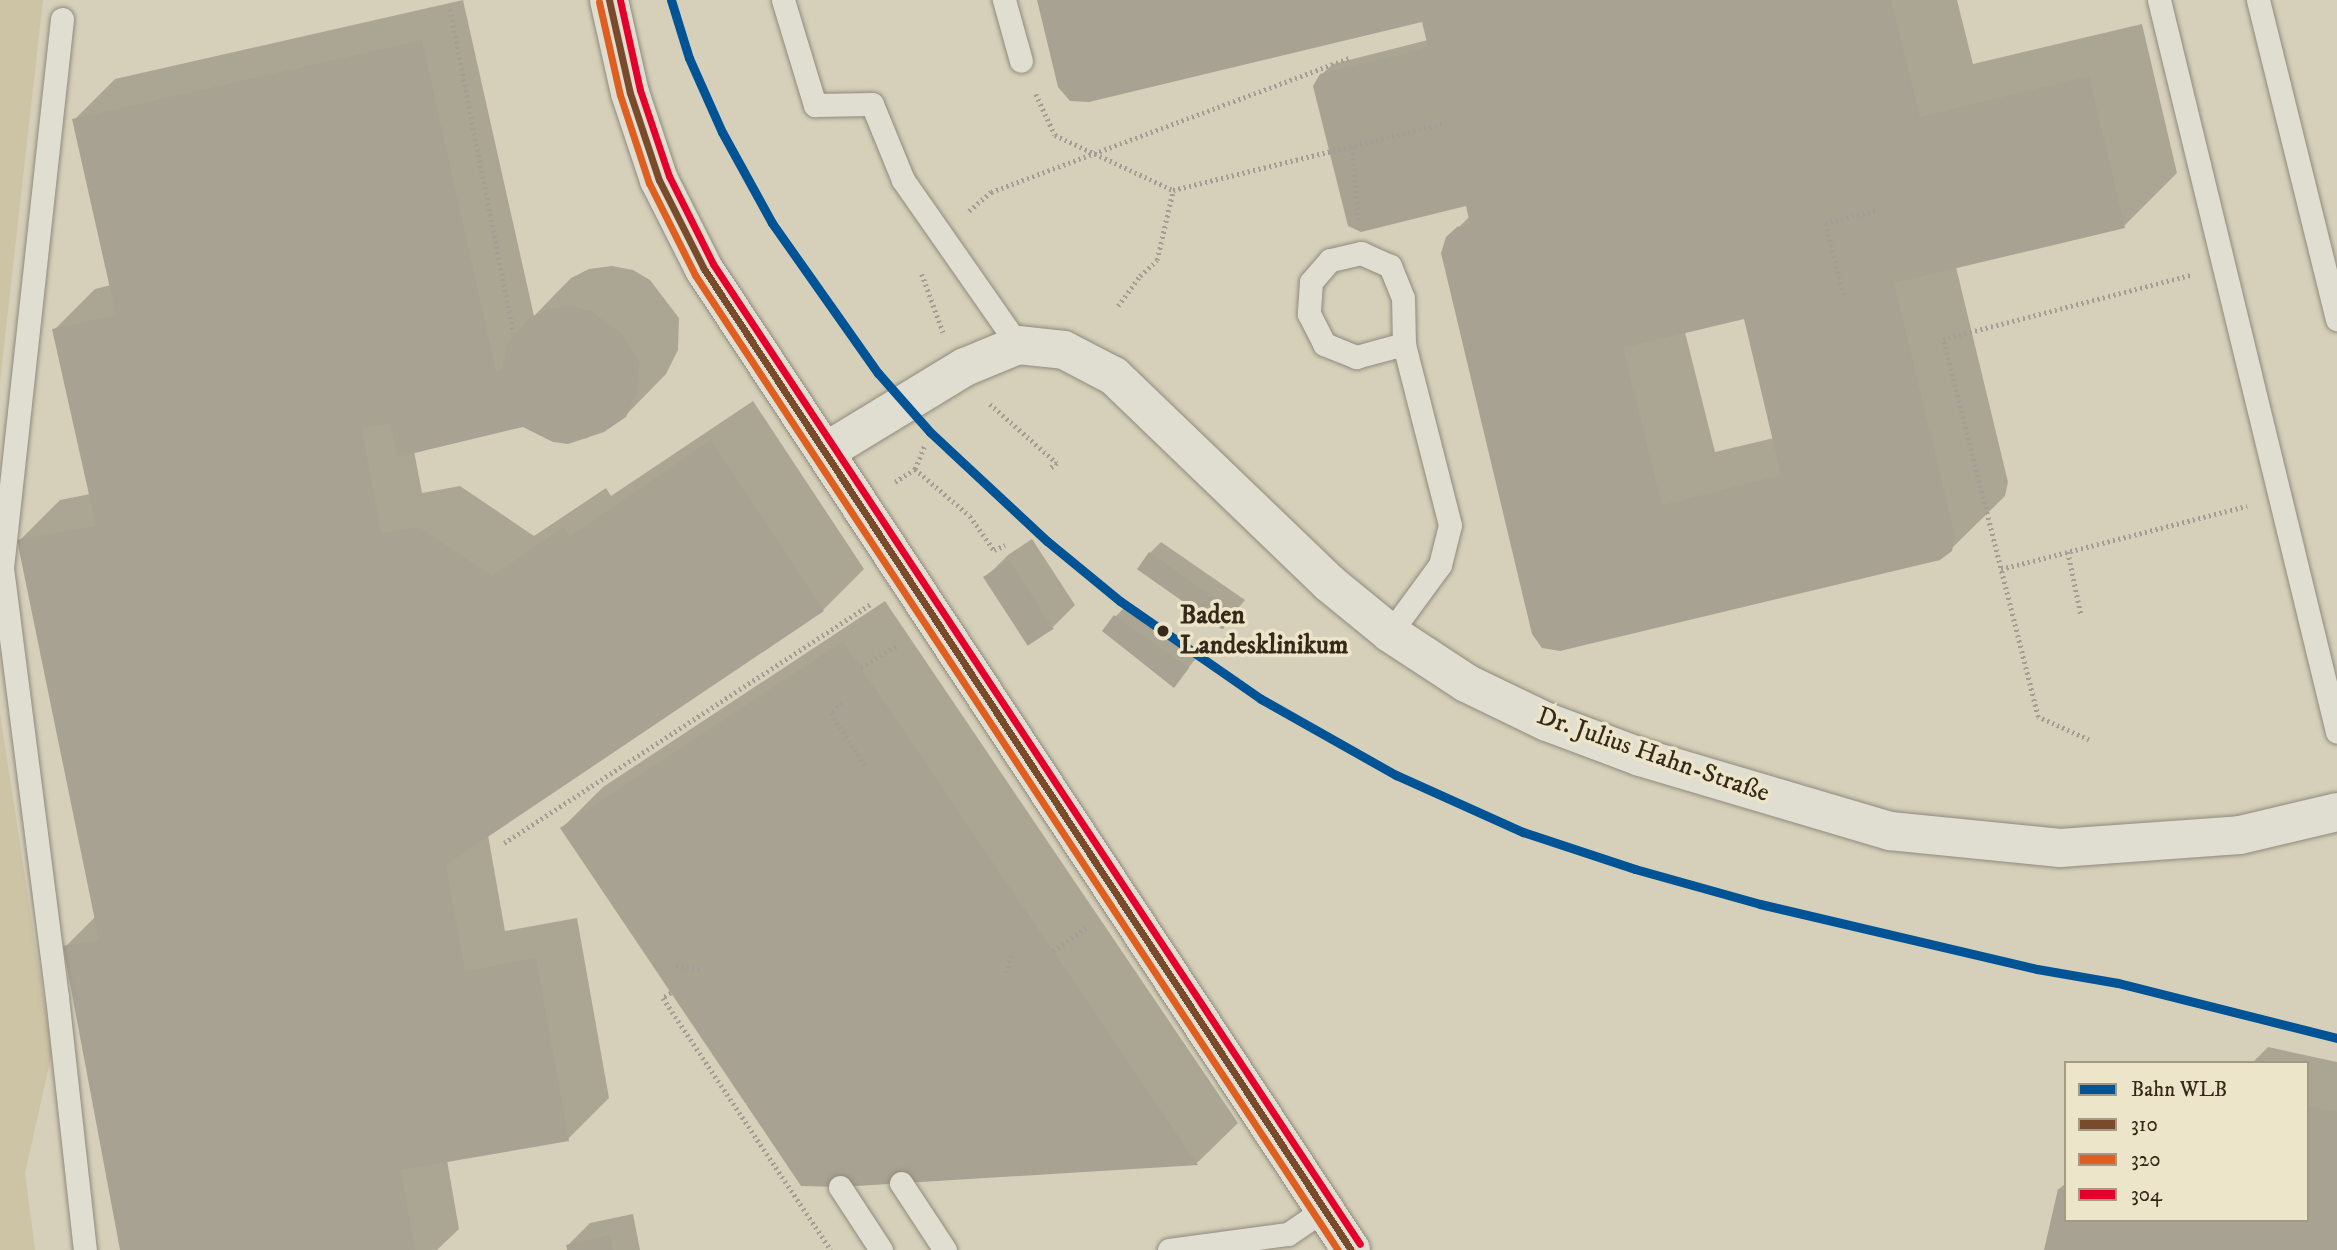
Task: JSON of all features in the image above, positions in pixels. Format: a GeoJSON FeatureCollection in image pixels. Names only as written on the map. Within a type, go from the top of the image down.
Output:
{"type":"FeatureCollection","features":[{"type":"Feature","properties":{"kind":"street"},"geometry":{"type":"LineString","coordinates":[[609,0],[631,93],[659,180],[704,269],[1326,1208],[1351,1250]]}},
{"type":"Feature","properties":{"kind":"street","name":"Dr. Julius Hahn-Straße"},"geometry":{"type":"LineString","coordinates":[[825,452],[965,367],[1018,345],[1063,350],[1114,376],[1329,583],[1390,633],[1466,683],[1547,722],[1640,757],[1890,831],[2060,848],[2240,835],[2337,812]]}},
{"type":"Feature","properties":{"kind":"lane"},"geometry":{"type":"LineString","coordinates":[[783,0],[815,105],[872,104],[903,180],[1018,345]]}},
{"type":"Feature","properties":{"kind":"lane"},"geometry":{"type":"LineString","coordinates":[[1004,0],[1021,61]]}},
{"type":"Feature","properties":{"kind":"lane"},"geometry":{"type":"LineString","coordinates":[[2159,0],[2337,732]]}},
{"type":"Feature","properties":{"kind":"lane"},"geometry":{"type":"LineString","coordinates":[[2258,0],[2337,320]]}},
{"type":"Feature","properties":{"kind":"lane"},"geometry":{"type":"LineString","coordinates":[[62,19],[2,568],[57,997],[85,1250]]}},
{"type":"Feature","properties":{"kind":"lane"},"geometry":{"type":"LineString","coordinates":[[1390,633],[1440,565],[1450,525],[1404,344],[1403,298],[1390,266],[1361,253],[1330,260],[1311,282],[1310,314],[1324,344],[1356,357],[1404,344]]}},
{"type":"Feature","properties":{"kind":"lane"},"geometry":{"type":"LineString","coordinates":[[901,1183],[945,1250]]}},
{"type":"Feature","properties":{"kind":"lane"},"geometry":{"type":"LineString","coordinates":[[839,1187],[881,1250]]}},
{"type":"Feature","properties":{"kind":"lane"},"geometry":{"type":"LineString","coordinates":[[1169,1250],[1288,1234],[1326,1208]]}},
{"type":"Feature","properties":{"kind":"path"},"geometry":{"type":"LineString","coordinates":[[450,9],[514,334]]}},
{"type":"Feature","properties":{"kind":"path"},"geometry":{"type":"LineString","coordinates":[[942,236],[991,192],[1349,58]]}},
{"type":"Feature","properties":{"kind":"path"},"geometry":{"type":"LineString","coordinates":[[1021,61],[1055,135],[1174,190],[1447,123]]}},
{"type":"Feature","properties":{"kind":"path"},"geometry":{"type":"LineString","coordinates":[[1352,146],[1361,253]]}},
{"type":"Feature","properties":{"kind":"path"},"geometry":{"type":"LineString","coordinates":[[1118,306],[1140,276],[1157,260],[1174,190]]}},
{"type":"Feature","properties":{"kind":"path"},"geometry":{"type":"LineString","coordinates":[[1843,295],[1825,223],[1876,210]]}},
{"type":"Feature","properties":{"kind":"path"},"geometry":{"type":"LineString","coordinates":[[2089,740],[2038,717],[1943,339],[2224,267]]}},
{"type":"Feature","properties":{"kind":"path"},"geometry":{"type":"LineString","coordinates":[[989,403],[1057,463],[1051,468]]}},
{"type":"Feature","properties":{"kind":"path"},"geometry":{"type":"LineString","coordinates":[[915,469],[970,516],[994,550],[1005,545]]}},
{"type":"Feature","properties":{"kind":"path"},"geometry":{"type":"LineString","coordinates":[[2001,569],[2280,498]]}},
{"type":"Feature","properties":{"kind":"path"},"geometry":{"type":"LineString","coordinates":[[2068,552],[2081,614]]}},
{"type":"Feature","properties":{"kind":"path"},"geometry":{"type":"LineString","coordinates":[[504,843],[870,604]]}},
{"type":"Feature","properties":{"kind":"path"},"geometry":{"type":"LineString","coordinates":[[861,667],[898,645]]}},
{"type":"Feature","properties":{"kind":"path"},"geometry":{"type":"LineString","coordinates":[[842,703],[831,713],[865,766]]}},
{"type":"Feature","properties":{"kind":"path"},"geometry":{"type":"LineString","coordinates":[[1053,951],[1086,928]]}},
{"type":"Feature","properties":{"kind":"path"},"geometry":{"type":"LineString","coordinates":[[1006,973],[1012,952]]}},
{"type":"Feature","properties":{"kind":"path"},"geometry":{"type":"LineString","coordinates":[[676,965],[701,969]]}},
{"type":"Feature","properties":{"kind":"path"},"geometry":{"type":"LineString","coordinates":[[671,993],[663,998],[831,1250]]}},
{"type":"Feature","properties":{"kind":"shaded area"},"geometry":{"type":"Polygon","coordinates":[[[0,0],[43,0],[0,382],[0,0]]]}},
{"type":"Feature","properties":{"kind":"shaded area"},"geometry":{"type":"Polygon","coordinates":[[[0,713],[52,1053],[25,1173],[35,1250],[0,1250],[0,713]]]}},
{"type":"Feature","properties":{"kind":"building"},"geometry":{"type":"Polygon","coordinates":[[[1037,0],[1891,0],[1920,117],[2089,76],[2125,228],[1894,283],[1955,536],[1952,551],[1940,560],[1560,651],[1542,648],[1532,634],[1441,253],[1446,237],[1457,227],[1470,224],[1466,206],[1361,232],[1348,226],[1313,86],[1320,74],[1428,47],[1422,22],[1089,102],[1070,101],[1058,87],[1037,0]],[[1744,319],[1623,348],[1662,505],[1781,475],[1744,319]]]}},
{"type":"Feature","properties":{"kind":"building"},"geometry":{"type":"Polygon","coordinates":[[[422,40],[496,371],[502,370],[507,344],[528,319],[546,310],[570,306],[591,311],[622,334],[639,360],[637,393],[626,417],[604,432],[568,444],[553,442],[523,427],[398,457],[390,423],[362,429],[381,533],[419,527],[492,576],[564,527],[570,536],[711,440],[824,611],[446,865],[465,971],[536,958],[569,1141],[401,1170],[415,1250],[120,1250],[63,946],[99,940],[17,540],[96,526],[52,329],[116,315],[72,119],[422,40]]]}},
{"type":"Feature","properties":{"kind":"building"},"geometry":{"type":"Polygon","coordinates":[[[1149,552],[1235,612],[1223,629],[1137,569],[1149,552]]]}},
{"type":"Feature","properties":{"kind":"building"},"geometry":{"type":"Polygon","coordinates":[[[1009,560],[1054,629],[1028,646],[983,577],[1009,560]]]}},
{"type":"Feature","properties":{"kind":"building"},"geometry":{"type":"Polygon","coordinates":[[[1114,615],[1189,668],[1174,688],[1102,631],[1114,615]]]}},
{"type":"Feature","properties":{"kind":"building"},"geometry":{"type":"Polygon","coordinates":[[[843,641],[1198,1165],[840,1187],[801,1186],[560,828],[843,641]]]}},
{"type":"Feature","properties":{"kind":"building"},"geometry":{"type":"Polygon","coordinates":[[[2309,1105],[2337,1112],[2337,1250],[2044,1250],[2058,1189],[2064,1190],[2064,1222],[2309,1222],[2309,1105]]]}},
{"type":"Feature","properties":{"kind":"building"},"geometry":{"type":"Polygon","coordinates":[[[610,1235],[613,1250],[567,1250],[566,1245],[610,1235]]]}},
{"type":"Feature","properties":{"kind":"rail line","name":"WLB"},"geometry":{"type":"LineString","coordinates":[[671,0],[689,58],[722,132],[772,223],[878,373],[930,432],[1047,541],[1120,601],[1261,699],[1396,775],[1523,832],[1635,869],[1760,904],[2037,969],[2118,983],[2337,1038]]}},
{"type":"Feature","properties":{"kind":"transit line","name":"310"},"geometry":{"type":"LineString","coordinates":[[609,0],[630,93],[659,180],[704,269],[1351,1250]]}},
{"type":"Feature","properties":{"kind":"transit line","name":"304"},"geometry":{"type":"LineString","coordinates":[[620,0],[640,90],[669,176],[713,264],[1360,1244]]}},
{"type":"Feature","properties":{"kind":"transit line","name":"320"},"geometry":{"type":"LineString","coordinates":[[599,2],[620,95],[649,183],[695,275],[1338,1250]]}},
{"type":"Feature","properties":{"kind":"place","name":"Baden Landesklinikum"},"geometry":{"type":"Point","coordinates":[1163,631]}}]}
